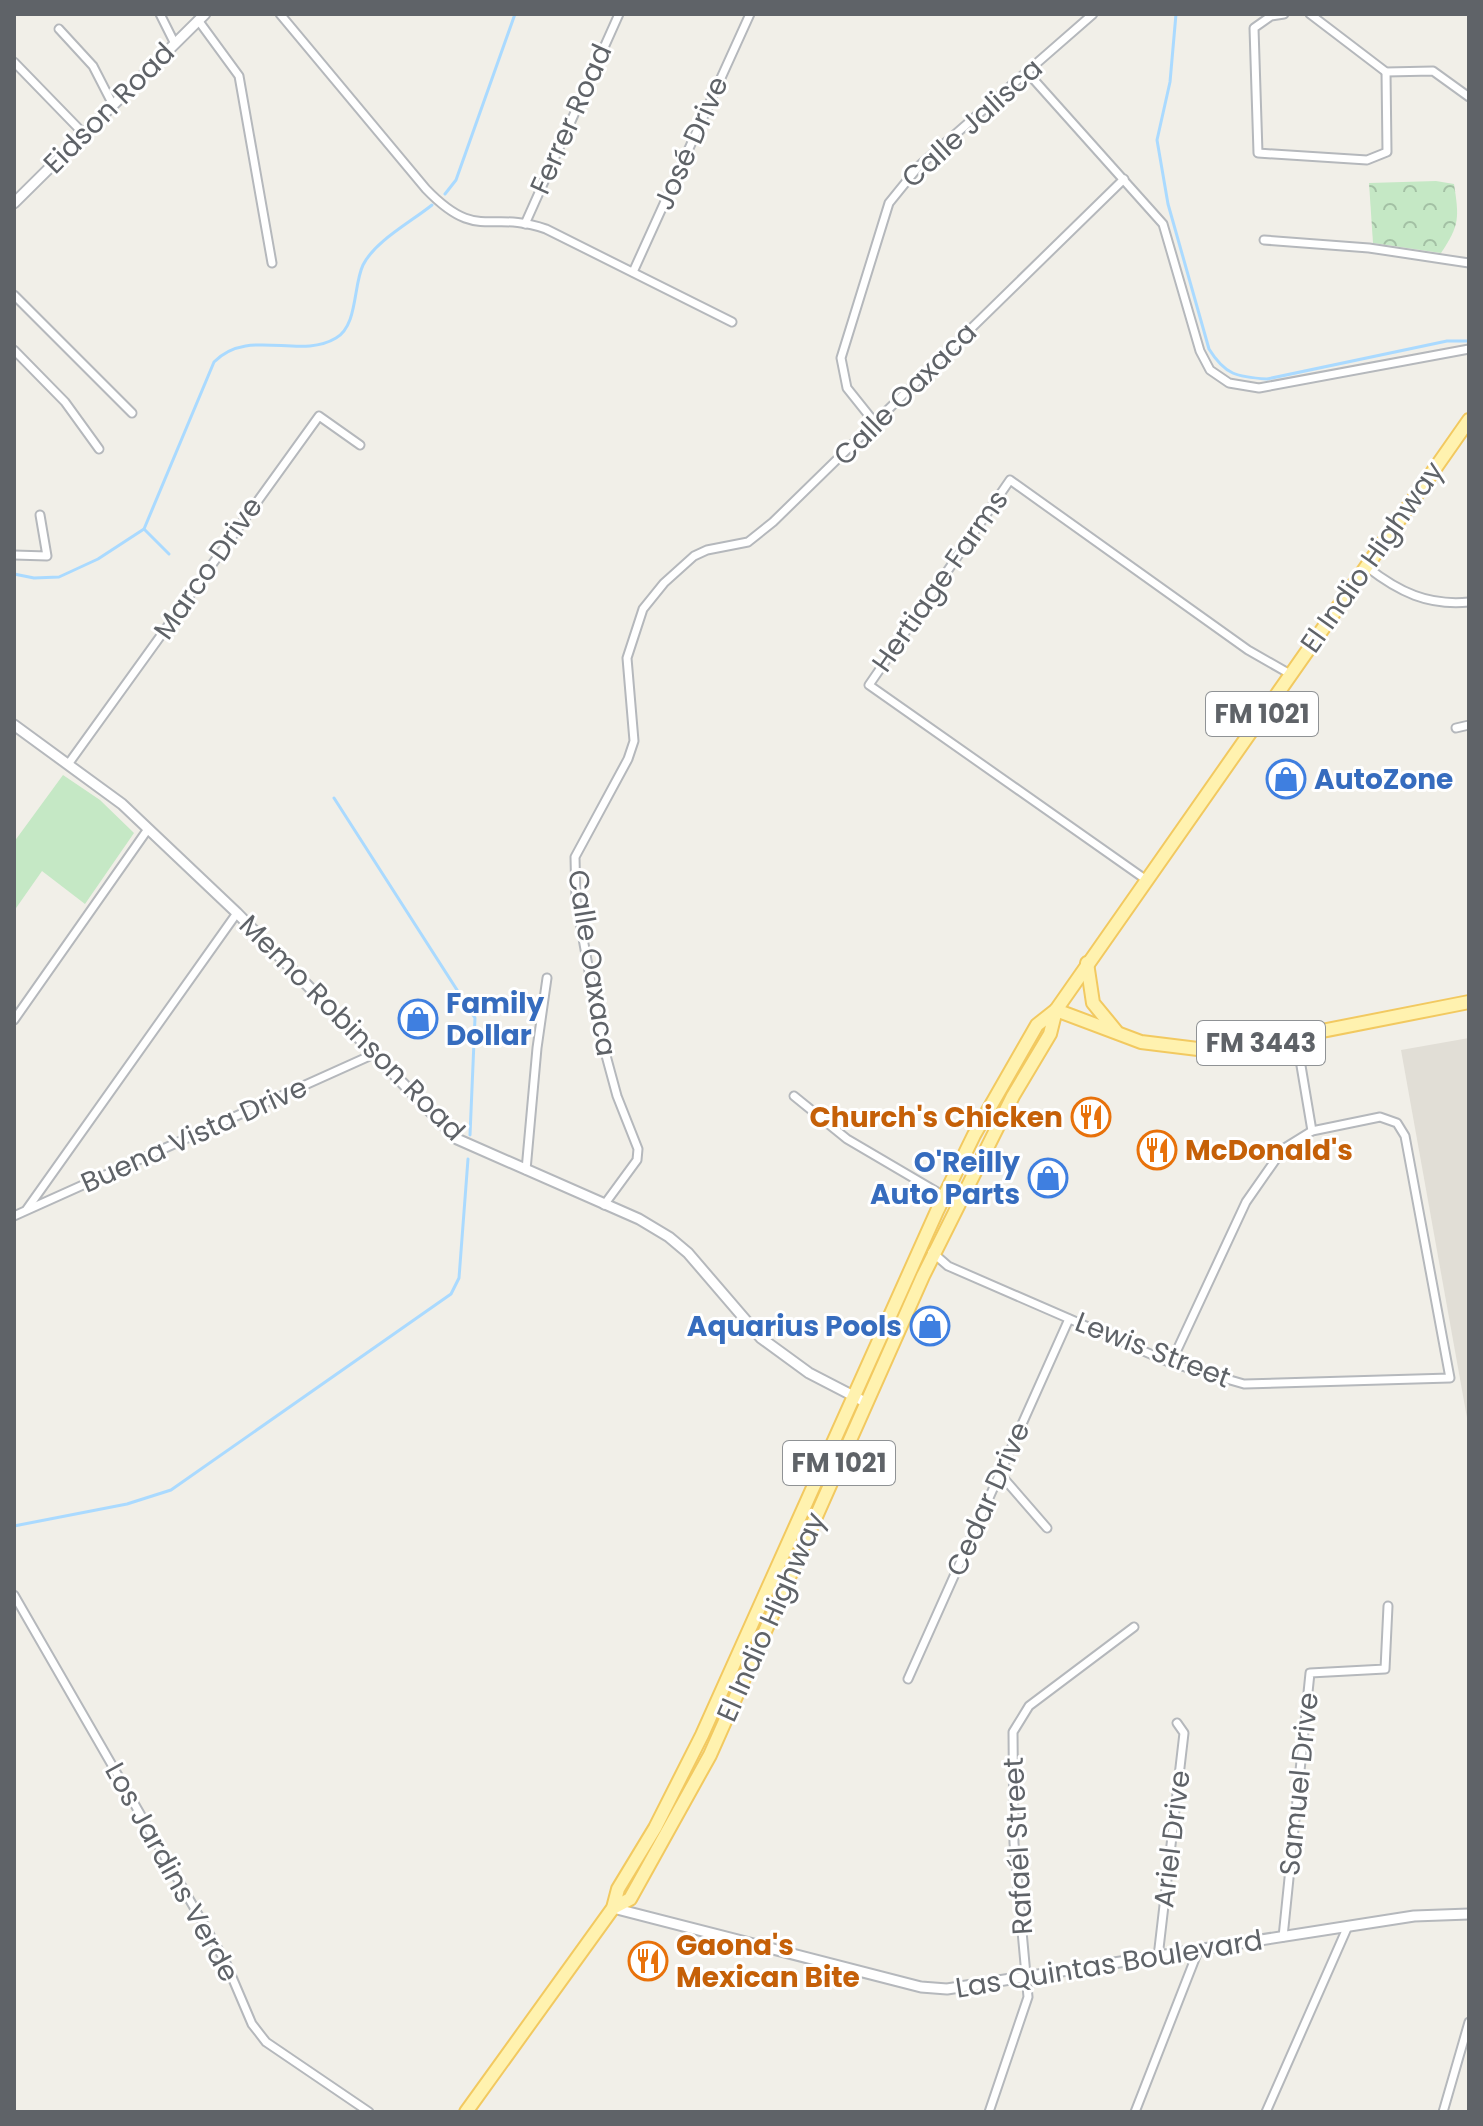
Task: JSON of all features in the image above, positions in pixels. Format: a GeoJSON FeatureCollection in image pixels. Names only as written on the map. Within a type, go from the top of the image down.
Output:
{"type":"FeatureCollection","features":[{"type":"Feature","properties":{"kind":"main road","name":"El Indio Highway"},"geometry":{"type":"LineString","coordinates":[[613,1908],[630,1899],[710,1755],[935,1253],[1013,1096],[1050,1034],[1056,1010],[1469,420]]}},
{"type":"Feature","properties":{"kind":"main road"},"geometry":{"type":"LineString","coordinates":[[1087,962],[1093,1003],[1121,1036]]}},
{"type":"Feature","properties":{"kind":"main road","name":"FM 3443"},"geometry":{"type":"LineString","coordinates":[[1056,1010],[1121,1036],[1180,1049],[1206,1050],[1469,1002]]}},
{"type":"Feature","properties":{"kind":"main road","name":"El Indio Highway"},"geometry":{"type":"LineString","coordinates":[[466,2112],[613,1908],[618,1889],[655,1828],[702,1735],[944,1196],[1037,1025],[1056,1010]]}},
{"type":"Feature","properties":{"kind":"street"},"geometry":{"type":"LineString","coordinates":[[160,14],[174,42]]}},
{"type":"Feature","properties":{"kind":"street"},"geometry":{"type":"LineString","coordinates":[[280,14],[444,208],[466,221],[525,224],[546,229],[732,322]]}},
{"type":"Feature","properties":{"kind":"street","name":"Ferrer Road"},"geometry":{"type":"LineString","coordinates":[[525,224],[619,14]]}},
{"type":"Feature","properties":{"kind":"street","name":"José Drive"},"geometry":{"type":"LineString","coordinates":[[633,272],[750,14]]}},
{"type":"Feature","properties":{"kind":"street","name":"Calle Jalisca"},"geometry":{"type":"LineString","coordinates":[[875,423],[847,388],[841,358],[889,203],[908,177],[1093,14]]}},
{"type":"Feature","properties":{"kind":"street"},"geometry":{"type":"LineString","coordinates":[[1284,14],[1271,16],[1254,28],[1258,153],[1367,160],[1387,152],[1386,72]]}},
{"type":"Feature","properties":{"kind":"street"},"geometry":{"type":"LineString","coordinates":[[1310,14],[1386,72],[1433,71],[1469,97]]}},
{"type":"Feature","properties":{"kind":"street"},"geometry":{"type":"LineString","coordinates":[[201,17],[239,76],[272,263]]}},
{"type":"Feature","properties":{"kind":"street","name":"Eidson Road"},"geometry":{"type":"LineString","coordinates":[[14,203],[201,17]]}},
{"type":"Feature","properties":{"kind":"street"},"geometry":{"type":"LineString","coordinates":[[59,29],[93,66],[112,103]]}},
{"type":"Feature","properties":{"kind":"street"},"geometry":{"type":"LineString","coordinates":[[14,62],[83,133]]}},
{"type":"Feature","properties":{"kind":"street"},"geometry":{"type":"LineString","coordinates":[[1027,72],[1163,224],[1200,351],[1210,370],[1229,383],[1259,388],[1469,349]]}},
{"type":"Feature","properties":{"kind":"street","name":"Calle Oaxaca"},"geometry":{"type":"LineString","coordinates":[[604,1205],[637,1160],[638,1149],[617,1096],[601,1037],[573,867],[583,838],[623,768],[634,741],[626,679],[630,640],[643,609],[675,572],[707,550],[733,547],[756,536],[1124,179]]}},
{"type":"Feature","properties":{"kind":"street"},"geometry":{"type":"LineString","coordinates":[[1264,240],[1369,248],[1469,263]]}},
{"type":"Feature","properties":{"kind":"street"},"geometry":{"type":"LineString","coordinates":[[14,295],[132,413]]}},
{"type":"Feature","properties":{"kind":"street"},"geometry":{"type":"LineString","coordinates":[[14,350],[65,402],[99,449]]}},
{"type":"Feature","properties":{"kind":"street","name":"Marco Drive"},"geometry":{"type":"LineString","coordinates":[[69,763],[319,416],[360,445]]}},
{"type":"Feature","properties":{"kind":"street","name":"Hertiage Farms"},"geometry":{"type":"LineString","coordinates":[[1145,879],[869,685],[1010,480],[1248,650],[1290,674]]}},
{"type":"Feature","properties":{"kind":"street"},"geometry":{"type":"LineString","coordinates":[[14,555],[47,556],[40,515]]}},
{"type":"Feature","properties":{"kind":"street"},"geometry":{"type":"LineString","coordinates":[[1367,567],[1410,595],[1442,605],[1469,602]]}},
{"type":"Feature","properties":{"kind":"street","name":"Memo Robinson Road"},"geometry":{"type":"LineString","coordinates":[[14,725],[110,794],[148,829],[237,913],[457,1139],[669,1237],[688,1253],[761,1338],[809,1373],[867,1403]]}},
{"type":"Feature","properties":{"kind":"street"},"geometry":{"type":"LineString","coordinates":[[1456,728],[1469,725]]}},
{"type":"Feature","properties":{"kind":"street"},"geometry":{"type":"LineString","coordinates":[[14,1020],[148,829]]}},
{"type":"Feature","properties":{"kind":"street"},"geometry":{"type":"LineString","coordinates":[[26,1211],[237,913]]}},
{"type":"Feature","properties":{"kind":"street"},"geometry":{"type":"LineString","coordinates":[[526,1170],[547,978]]}},
{"type":"Feature","properties":{"kind":"street"},"geometry":{"type":"LineString","coordinates":[[1171,1363],[1246,1202],[1264,1171],[1283,1149],[1312,1131],[1296,1036]]}},
{"type":"Feature","properties":{"kind":"street","name":"Buena Vista Drive"},"geometry":{"type":"LineString","coordinates":[[14,1216],[374,1054]]}},
{"type":"Feature","properties":{"kind":"street"},"geometry":{"type":"LineString","coordinates":[[794,1096],[847,1139],[944,1196]]}},
{"type":"Feature","properties":{"kind":"street","name":"Lewis Street"},"geometry":{"type":"LineString","coordinates":[[921,1246],[935,1253],[948,1266],[1171,1363],[1244,1384],[1450,1378],[1405,1136],[1397,1123],[1374,1119],[1312,1131]]}},
{"type":"Feature","properties":{"kind":"street","name":"Cedar Drive"},"geometry":{"type":"LineString","coordinates":[[908,1679],[1069,1319]]}},
{"type":"Feature","properties":{"kind":"street"},"geometry":{"type":"LineString","coordinates":[[1000,1474],[1047,1528]]}},
{"type":"Feature","properties":{"kind":"street","name":"Los Jardins Verde"},"geometry":{"type":"LineString","coordinates":[[14,1595],[226,1963],[252,2024],[266,2042],[369,2112]]}},
{"type":"Feature","properties":{"kind":"street","name":"Samuel Drive"},"geometry":{"type":"LineString","coordinates":[[1283,1937],[1310,1673],[1385,1669],[1388,1606]]}},
{"type":"Feature","properties":{"kind":"street","name":"Rafaél Street"},"geometry":{"type":"LineString","coordinates":[[989,2112],[1024,2009],[1026,1978],[1014,1843],[1013,1732],[1029,1706],[1134,1627]]}},
{"type":"Feature","properties":{"kind":"street","name":"Ariel Drive"},"geometry":{"type":"LineString","coordinates":[[1158,1957],[1184,1733],[1177,1723]]}},
{"type":"Feature","properties":{"kind":"street","name":"Las Quintas Boulevard"},"geometry":{"type":"LineString","coordinates":[[613,1908],[921,1987],[962,1988],[1414,1916],[1469,1914]]}},
{"type":"Feature","properties":{"kind":"street"},"geometry":{"type":"LineString","coordinates":[[1266,2112],[1348,1926]]}},
{"type":"Feature","properties":{"kind":"street"},"geometry":{"type":"LineString","coordinates":[[1135,2112],[1198,1951]]}},
{"type":"Feature","properties":{"kind":"street"},"geometry":{"type":"LineString","coordinates":[[1443,2112],[1469,2022]]}},
{"type":"Feature","properties":{"kind":"shaded area"},"geometry":{"type":"Polygon","coordinates":[[[1469,1038],[1469,1429],[1401,1050],[1469,1038]]]}},
{"type":"Feature","properties":{"kind":"green space"},"geometry":{"type":"Polygon","coordinates":[[[1436,181],[1454,184],[1457,205],[1455,228],[1441,253],[1373,243],[1369,183],[1436,181]]]}},
{"type":"Feature","properties":{"kind":"green space"},"geometry":{"type":"Polygon","coordinates":[[[63,775],[100,800],[134,833],[85,904],[42,871],[14,911],[14,842],[63,775]]]}},
{"type":"Feature","properties":{"kind":"waterway"},"geometry":{"type":"LineString","coordinates":[[445,194],[456,180],[515,14]]}},
{"type":"Feature","properties":{"kind":"waterway"},"geometry":{"type":"LineString","coordinates":[[1176,14],[1170,82],[1157,140],[1168,204],[1209,349],[1221,364],[1233,373],[1267,379],[1447,341],[1469,341]]}},
{"type":"Feature","properties":{"kind":"waterway"},"geometry":{"type":"LineString","coordinates":[[14,574],[34,578],[59,577],[98,559],[144,529],[214,362],[242,347],[307,346],[336,338],[352,315],[360,274],[369,256],[432,205]]}},
{"type":"Feature","properties":{"kind":"waterway"},"geometry":{"type":"LineString","coordinates":[[144,529],[169,554]]}},
{"type":"Feature","properties":{"kind":"waterway"},"geometry":{"type":"LineString","coordinates":[[334,798],[475,1018],[470,1135]]}},
{"type":"Feature","properties":{"kind":"waterway"},"geometry":{"type":"LineString","coordinates":[[14,1526],[127,1504],[171,1490],[451,1294],[459,1278],[468,1159]]}},
{"type":"Feature","properties":{"kind":"place","name":"AutoZone"},"geometry":{"type":"Point","coordinates":[1286,779]}},
{"type":"Feature","properties":{"kind":"place","name":"Family Dollar"},"geometry":{"type":"Point","coordinates":[418,1019]}},
{"type":"Feature","properties":{"kind":"place","name":"Church's Chicken"},"geometry":{"type":"Point","coordinates":[1091,1117]}},
{"type":"Feature","properties":{"kind":"place","name":"McDonald's"},"geometry":{"type":"Point","coordinates":[1157,1150]}},
{"type":"Feature","properties":{"kind":"place","name":"O'Reilly Auto Parts"},"geometry":{"type":"Point","coordinates":[1048,1178]}},
{"type":"Feature","properties":{"kind":"place","name":"Aquarius Pools"},"geometry":{"type":"Point","coordinates":[930,1326]}},
{"type":"Feature","properties":{"kind":"place","name":"Gaona's Mexican Bite"},"geometry":{"type":"Point","coordinates":[648,1961]}}]}
